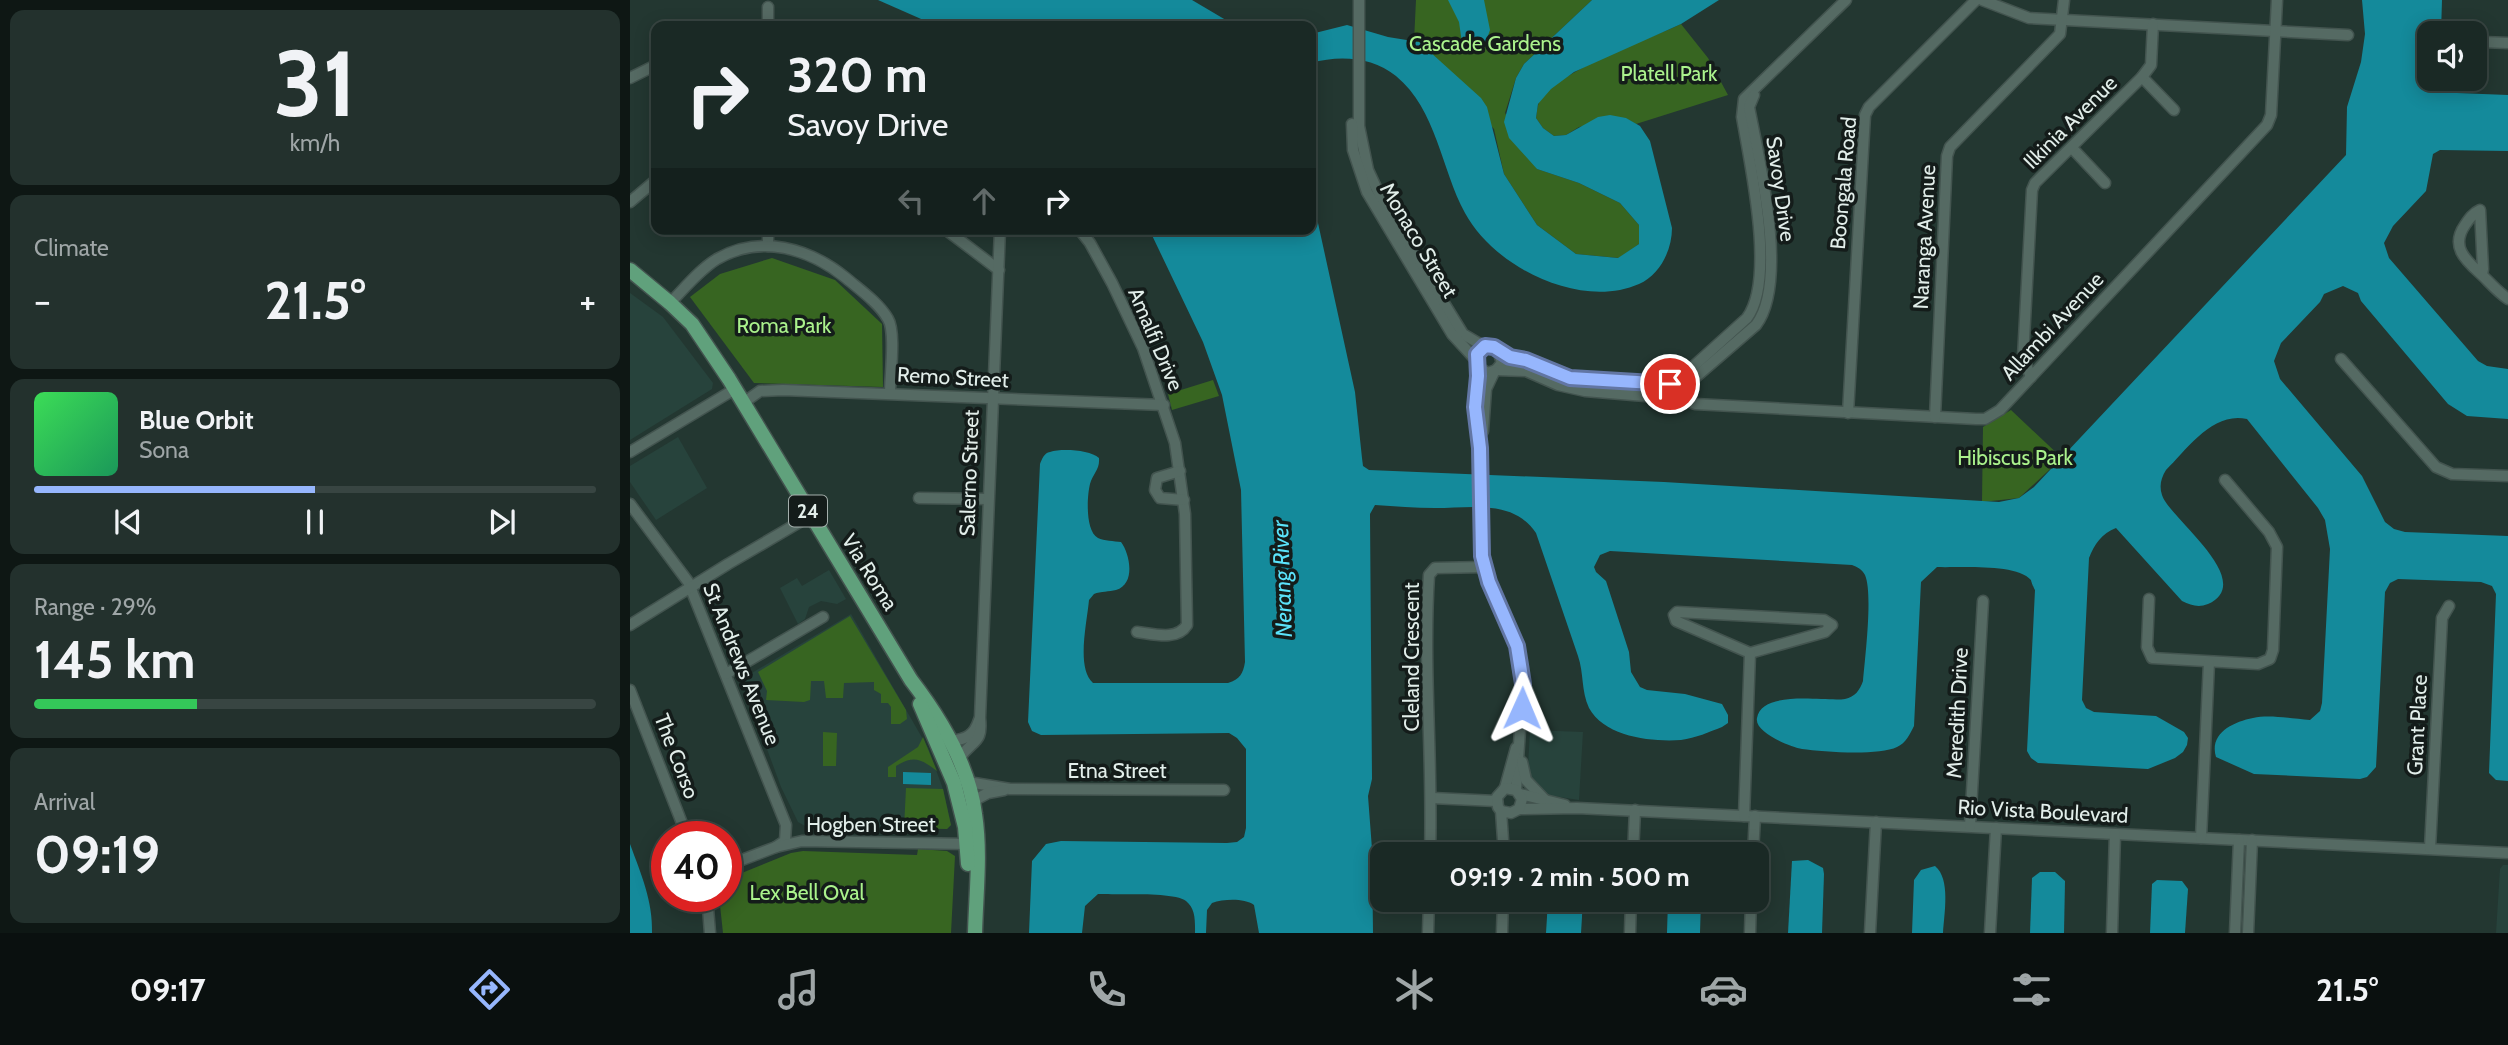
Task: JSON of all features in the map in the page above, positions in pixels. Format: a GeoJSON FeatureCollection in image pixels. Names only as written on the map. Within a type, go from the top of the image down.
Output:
{"type":"FeatureCollection","features":[{"type":"Feature","properties":{"kind":"main road","name":"Via Roma"},"geometry":{"type":"LineString","coordinates":[[630,270],[689,320],[735,389],[955,750],[967,844]]}},
{"type":"Feature","properties":{"kind":"main road","name":"Via Roma"},"geometry":{"type":"LineString","coordinates":[[630,280],[704,344]]}},
{"type":"Feature","properties":{"kind":"main road","name":"Via Roma"},"geometry":{"type":"LineString","coordinates":[[911,680],[930,705],[955,750],[968,782],[974,807]]}},
{"type":"Feature","properties":{"kind":"main road","name":"24"},"geometry":{"type":"LineString","coordinates":[[974,807],[977,837],[975,933]]}},
{"type":"Feature","properties":{"kind":"main road","name":"24"},"geometry":{"type":"LineString","coordinates":[[967,844],[967,933]]}},
{"type":"Feature","properties":{"kind":"street","name":"Monaco Street"},"geometry":{"type":"LineString","coordinates":[[1359,0],[1357,88],[1352,125],[1353,149],[1367,192],[1449,319],[1463,334],[1485,346]]}},
{"type":"Feature","properties":{"kind":"street","name":"Savoy Drive"},"geometry":{"type":"LineString","coordinates":[[1677,388],[1754,309],[1761,229],[1742,108],[1744,99],[1846,0]]}},
{"type":"Feature","properties":{"kind":"street"},"geometry":{"type":"LineString","coordinates":[[1979,0],[2029,18],[2348,35]]}},
{"type":"Feature","properties":{"kind":"street","name":"Boongala Road"},"geometry":{"type":"LineString","coordinates":[[1848,413],[1865,115],[1874,102],[1979,0]]}},
{"type":"Feature","properties":{"kind":"street"},"geometry":{"type":"LineString","coordinates":[[2061,21],[2064,0]]}},
{"type":"Feature","properties":{"kind":"street","name":"Allambi Avenue"},"geometry":{"type":"LineString","coordinates":[[1677,388],[1695,404],[1985,419],[2000,410],[2267,125],[2271,115],[2277,0]]}},
{"type":"Feature","properties":{"kind":"street"},"geometry":{"type":"LineString","coordinates":[[768,7],[768,21]]}},
{"type":"Feature","properties":{"kind":"street","name":"Naranga Avenue"},"geometry":{"type":"LineString","coordinates":[[1935,417],[1947,156],[1950,148],[2060,34],[2061,21]]}},
{"type":"Feature","properties":{"kind":"street","name":"Ilkinia Avenue"},"geometry":{"type":"LineString","coordinates":[[2031,377],[2023,357],[2032,190],[2035,183],[2151,65],[2153,24]]}},
{"type":"Feature","properties":{"kind":"street"},"geometry":{"type":"LineString","coordinates":[[2487,42],[2508,43]]}},
{"type":"Feature","properties":{"kind":"street"},"geometry":{"type":"LineString","coordinates":[[630,78],[651,68]]}},
{"type":"Feature","properties":{"kind":"street"},"geometry":{"type":"LineString","coordinates":[[2142,77],[2174,110]]}},
{"type":"Feature","properties":{"kind":"street"},"geometry":{"type":"LineString","coordinates":[[2072,148],[2105,183]]}},
{"type":"Feature","properties":{"kind":"street"},"geometry":{"type":"LineString","coordinates":[[630,202],[651,183]]}},
{"type":"Feature","properties":{"kind":"street"},"geometry":{"type":"LineString","coordinates":[[2482,275],[2480,210],[2474,212],[2462,230],[2458,242],[2463,256],[2495,290],[2508,299]]}},
{"type":"Feature","properties":{"kind":"street"},"geometry":{"type":"LineString","coordinates":[[768,235],[768,246]]}},
{"type":"Feature","properties":{"kind":"street"},"geometry":{"type":"LineString","coordinates":[[954,235],[999,270]]}},
{"type":"Feature","properties":{"kind":"street","name":"Salerno Street"},"geometry":{"type":"LineString","coordinates":[[955,750],[980,737],[1000,235]]}},
{"type":"Feature","properties":{"kind":"street","name":"Amalfi Drive"},"geometry":{"type":"LineString","coordinates":[[1084,235],[1112,283],[1143,348],[1164,405],[1184,500],[1187,625],[1175,634],[1137,632]]}},
{"type":"Feature","properties":{"kind":"street"},"geometry":{"type":"LineString","coordinates":[[670,303],[702,270],[719,258],[742,250],[768,246],[810,254],[831,266],[889,320],[890,393]]}},
{"type":"Feature","properties":{"kind":"street","name":"Monaco Street"},"geometry":{"type":"LineString","coordinates":[[1449,319],[1452,334],[1477,363]]}},
{"type":"Feature","properties":{"kind":"street"},"geometry":{"type":"LineString","coordinates":[[1480,448],[1475,407],[1477,354],[1485,346],[1570,378],[1677,388]]}},
{"type":"Feature","properties":{"kind":"street"},"geometry":{"type":"LineString","coordinates":[[1498,350],[1502,363],[1486,389],[1480,448],[1480,530],[1485,567],[1519,657],[1523,684],[1514,791]]}},
{"type":"Feature","properties":{"kind":"street"},"geometry":{"type":"LineString","coordinates":[[2341,359],[2436,467],[2452,474],[2508,476]]}},
{"type":"Feature","properties":{"kind":"street"},"geometry":{"type":"LineString","coordinates":[[1477,363],[1488,373],[1526,371],[1558,385],[1585,391],[1669,398],[1666,390],[1677,388]]}},
{"type":"Feature","properties":{"kind":"street"},"geometry":{"type":"LineString","coordinates":[[630,452],[735,389]]}},
{"type":"Feature","properties":{"kind":"street","name":"Remo Street"},"geometry":{"type":"LineString","coordinates":[[743,403],[760,391],[767,390],[1164,405]]}},
{"type":"Feature","properties":{"kind":"street"},"geometry":{"type":"LineString","coordinates":[[1180,471],[1157,478],[1155,491],[1160,498],[1184,500]]}},
{"type":"Feature","properties":{"kind":"street"},"geometry":{"type":"LineString","coordinates":[[2149,599],[2147,647],[2149,655],[2156,659],[2263,663],[2270,660],[2273,650],[2277,547],[2269,532],[2225,480]]}},
{"type":"Feature","properties":{"kind":"street"},"geometry":{"type":"LineString","coordinates":[[919,498],[988,499]]}},
{"type":"Feature","properties":{"kind":"street","name":"St Andrews Avenue"},"geometry":{"type":"LineString","coordinates":[[630,503],[691,588],[786,825],[786,838],[776,847]]}},
{"type":"Feature","properties":{"kind":"street"},"geometry":{"type":"LineString","coordinates":[[630,625],[810,516]]}},
{"type":"Feature","properties":{"kind":"street"},"geometry":{"type":"LineString","coordinates":[[1469,567],[1477,559],[1481,544]]}},
{"type":"Feature","properties":{"kind":"street","name":"Cleland Crescent"},"geometry":{"type":"LineString","coordinates":[[1432,798],[1430,575],[1435,568],[1485,567]]}},
{"type":"Feature","properties":{"kind":"street","name":"Meredith Drive"},"geometry":{"type":"LineString","coordinates":[[1970,827],[1983,601]]}},
{"type":"Feature","properties":{"kind":"street","name":"Grant Place"},"geometry":{"type":"LineString","coordinates":[[2430,848],[2442,618],[2449,606]]}},
{"type":"Feature","properties":{"kind":"street"},"geometry":{"type":"LineString","coordinates":[[1677,612],[1796,619],[1828,620],[1832,625],[1825,632],[1750,653],[1676,621],[1674,615],[1677,612]]}},
{"type":"Feature","properties":{"kind":"street"},"geometry":{"type":"LineString","coordinates":[[1705,635],[1709,614]]}},
{"type":"Feature","properties":{"kind":"street"},"geometry":{"type":"LineString","coordinates":[[726,674],[822,617]]}},
{"type":"Feature","properties":{"kind":"street"},"geometry":{"type":"LineString","coordinates":[[1796,619],[1798,639]]}},
{"type":"Feature","properties":{"kind":"street"},"geometry":{"type":"LineString","coordinates":[[1750,653],[1752,842]]}},
{"type":"Feature","properties":{"kind":"street"},"geometry":{"type":"LineString","coordinates":[[2201,838],[2209,662]]}},
{"type":"Feature","properties":{"kind":"street","name":"The Corso"},"geometry":{"type":"LineString","coordinates":[[630,690],[681,821]]}},
{"type":"Feature","properties":{"kind":"street"},"geometry":{"type":"LineString","coordinates":[[955,750],[976,730],[980,718]]}},
{"type":"Feature","properties":{"kind":"street"},"geometry":{"type":"LineString","coordinates":[[1514,791],[1520,757],[1520,732]]}},
{"type":"Feature","properties":{"kind":"street"},"geometry":{"type":"LineString","coordinates":[[1520,757],[1526,779],[1546,801]]}},
{"type":"Feature","properties":{"kind":"street","name":"Etna Street"},"geometry":{"type":"LineString","coordinates":[[968,782],[1010,789],[1224,790]]}},
{"type":"Feature","properties":{"kind":"street","name":"Etna Street"},"geometry":{"type":"LineString","coordinates":[[974,807],[988,793],[1010,789]]}},
{"type":"Feature","properties":{"kind":"street"},"geometry":{"type":"LineString","coordinates":[[1505,842],[1507,809],[1498,793],[1514,791]]}},
{"type":"Feature","properties":{"kind":"street"},"geometry":{"type":"LineString","coordinates":[[1507,809],[1522,799],[1514,791]]}},
{"type":"Feature","properties":{"kind":"street","name":"Rio Vista Boulevard"},"geometry":{"type":"LineString","coordinates":[[1514,791],[1577,807]]}},
{"type":"Feature","properties":{"kind":"street"},"geometry":{"type":"LineString","coordinates":[[1430,842],[1432,798]]}},
{"type":"Feature","properties":{"kind":"street","name":"Rio Vista Boulevard"},"geometry":{"type":"LineString","coordinates":[[1432,798],[1507,809],[1577,807],[2508,853]]}},
{"type":"Feature","properties":{"kind":"street"},"geometry":{"type":"LineString","coordinates":[[1634,842],[1635,810]]}},
{"type":"Feature","properties":{"kind":"street"},"geometry":{"type":"LineString","coordinates":[[1870,933],[1876,822]]}},
{"type":"Feature","properties":{"kind":"street"},"geometry":{"type":"LineString","coordinates":[[1990,933],[1996,828]]}},
{"type":"Feature","properties":{"kind":"street"},"geometry":{"type":"LineString","coordinates":[[2112,933],[2115,834]]}},
{"type":"Feature","properties":{"kind":"street"},"geometry":{"type":"LineString","coordinates":[[2235,933],[2239,840]]}},
{"type":"Feature","properties":{"kind":"street"},"geometry":{"type":"LineString","coordinates":[[2248,933],[2252,840]]}},
{"type":"Feature","properties":{"kind":"street","name":"Hogben Street"},"geometry":{"type":"LineString","coordinates":[[776,847],[810,841],[967,844]]}},
{"type":"Feature","properties":{"kind":"street"},"geometry":{"type":"LineString","coordinates":[[742,860],[776,847]]}},
{"type":"Feature","properties":{"kind":"street"},"geometry":{"type":"LineString","coordinates":[[708,912],[710,933]]}},
{"type":"Feature","properties":{"kind":"street"},"geometry":{"type":"LineString","coordinates":[[1428,933],[1429,912]]}},
{"type":"Feature","properties":{"kind":"street"},"geometry":{"type":"LineString","coordinates":[[1502,933],[1503,912]]}},
{"type":"Feature","properties":{"kind":"street"},"geometry":{"type":"LineString","coordinates":[[1630,933],[1631,912]]}},
{"type":"Feature","properties":{"kind":"street"},"geometry":{"type":"LineString","coordinates":[[1750,933],[1751,912]]}},
{"type":"Feature","properties":{"kind":"shaded area"},"geometry":{"type":"Polygon","coordinates":[[[630,293],[663,317],[713,383],[712,389],[630,440],[630,293]]]}},
{"type":"Feature","properties":{"kind":"shaded area"},"geometry":{"type":"Polygon","coordinates":[[[678,437],[707,488],[656,520],[630,482],[630,466],[678,437]]]}},
{"type":"Feature","properties":{"kind":"shaded area"},"geometry":{"type":"Polygon","coordinates":[[[829,570],[846,599],[837,604],[821,601],[809,607],[805,619],[798,624],[780,588],[797,578],[802,586],[829,570]]]}},
{"type":"Feature","properties":{"kind":"shaded area"},"geometry":{"type":"Polygon","coordinates":[[[851,614],[928,748],[943,789],[951,825],[947,829],[805,826],[798,822],[781,787],[743,684],[745,677],[851,614]]]}},
{"type":"Feature","properties":{"kind":"shaded area"},"geometry":{"type":"Polygon","coordinates":[[[1530,730],[1583,732],[1579,800],[1546,795],[1531,779],[1528,767],[1530,730]]]}},
{"type":"Feature","properties":{"kind":"shaded area"},"geometry":{"type":"Polygon","coordinates":[[[2503,865],[2508,865],[2508,933],[2496,933],[2500,869],[2503,865]]]}},
{"type":"Feature","properties":{"kind":"green space","name":"Cascade Gardens"},"geometry":{"type":"Polygon","coordinates":[[[1416,0],[1592,0],[1524,64],[1516,78],[1505,113],[1537,169],[1579,183],[1620,203],[1639,225],[1639,244],[1619,258],[1576,254],[1537,225],[1504,174],[1494,129],[1414,41],[1416,0]]]}},
{"type":"Feature","properties":{"kind":"green space","name":"Platell Park"},"geometry":{"type":"Polygon","coordinates":[[[1681,24],[1708,58],[1728,95],[1636,124],[1625,118],[1579,127],[1566,135],[1554,136],[1543,128],[1536,118],[1539,102],[1564,79],[1604,57],[1681,24]]]}},
{"type":"Feature","properties":{"kind":"green space","name":"Roma Park"},"geometry":{"type":"Polygon","coordinates":[[[772,258],[835,280],[882,324],[883,387],[754,383],[690,297],[720,274],[772,258]]]}},
{"type":"Feature","properties":{"kind":"green space"},"geometry":{"type":"Polygon","coordinates":[[[1213,380],[1219,396],[1172,410],[1168,394],[1213,380]]]}},
{"type":"Feature","properties":{"kind":"green space","name":"Hibiscus Park"},"geometry":{"type":"Polygon","coordinates":[[[2011,410],[2062,458],[2019,498],[1982,502],[1983,427],[2011,410]]]}},
{"type":"Feature","properties":{"kind":"green space"},"geometry":{"type":"Polygon","coordinates":[[[850,616],[906,710],[907,719],[900,724],[891,724],[891,707],[888,703],[881,703],[881,694],[874,690],[874,682],[844,683],[843,698],[826,698],[824,681],[811,681],[810,700],[766,700],[767,691],[758,672],[850,616]]]}},
{"type":"Feature","properties":{"kind":"green space"},"geometry":{"type":"Polygon","coordinates":[[[823,732],[837,733],[836,766],[823,766],[823,732]]]}},
{"type":"Feature","properties":{"kind":"green space"},"geometry":{"type":"Polygon","coordinates":[[[923,737],[937,771],[922,761],[908,760],[896,766],[896,777],[888,777],[888,767],[918,747],[923,737]]]}},
{"type":"Feature","properties":{"kind":"green space"},"geometry":{"type":"Polygon","coordinates":[[[906,788],[943,789],[951,825],[947,829],[904,828],[906,788]]]}},
{"type":"Feature","properties":{"kind":"green space","name":"Lex Bell Oval"},"geometry":{"type":"Polygon","coordinates":[[[918,849],[947,851],[955,856],[951,933],[723,933],[721,912],[742,912],[742,873],[791,853],[803,851],[917,855],[918,849]]]}},
{"type":"Feature","properties":{"kind":"water"},"geometry":{"type":"Polygon","coordinates":[[[878,0],[1192,0],[1228,21],[926,21],[878,0]]]}},
{"type":"Feature","properties":{"kind":"water"},"geometry":{"type":"Polygon","coordinates":[[[1448,0],[1484,0],[1490,30],[1484,47],[1467,52],[1463,50],[1459,22],[1448,0]]]}},
{"type":"Feature","properties":{"kind":"water"},"geometry":{"type":"Polygon","coordinates":[[[1592,0],[1719,0],[1681,24],[1574,72],[1551,89],[1538,104],[1536,118],[1543,128],[1554,136],[1566,135],[1598,117],[1610,115],[1626,118],[1640,126],[1650,141],[1672,228],[1670,245],[1659,268],[1639,284],[1616,291],[1566,287],[1541,279],[1496,251],[1478,233],[1465,213],[1430,123],[1410,90],[1387,70],[1366,61],[1333,59],[1316,62],[1316,33],[1347,25],[1388,37],[1419,42],[1481,98],[1487,107],[1504,174],[1537,225],[1576,254],[1618,258],[1639,244],[1639,225],[1620,203],[1579,183],[1537,169],[1509,138],[1504,122],[1516,78],[1524,64],[1592,0]]]}},
{"type":"Feature","properties":{"kind":"water","name":"Nerang River"},"geometry":{"type":"Polygon","coordinates":[[[2362,0],[2442,0],[2441,21],[2417,21],[2417,91],[2508,95],[2508,151],[2440,150],[2433,154],[2426,191],[2393,226],[2384,243],[2389,258],[2478,361],[2487,366],[2508,369],[2508,419],[2467,416],[2448,404],[2361,301],[2358,293],[2343,286],[2324,294],[2320,302],[2281,343],[2274,361],[2280,379],[2362,476],[2385,522],[2394,529],[2405,532],[2508,536],[2508,781],[2496,780],[2489,773],[2496,594],[2492,586],[2481,582],[2398,579],[2390,583],[2385,592],[2376,767],[2367,777],[2360,779],[2254,774],[2216,757],[2216,742],[2230,726],[2260,717],[2310,720],[2320,711],[2322,703],[2330,549],[2325,520],[2247,419],[2235,418],[2212,426],[2166,470],[2161,482],[2162,495],[2168,505],[2217,565],[2223,580],[2221,594],[2204,605],[2195,606],[2182,601],[2116,528],[2099,540],[2089,558],[2082,700],[2086,708],[2094,712],[2156,716],[2184,732],[2188,738],[2183,752],[2148,769],[2038,763],[2031,758],[2027,751],[2035,590],[2031,580],[2013,571],[1937,567],[1921,582],[1914,726],[1905,741],[1889,750],[1837,752],[1789,745],[1761,728],[1757,718],[1761,709],[1770,703],[1796,699],[1845,699],[1852,697],[1859,690],[1863,681],[1868,610],[1867,584],[1861,570],[1852,565],[1610,551],[1600,555],[1594,567],[1606,581],[1629,652],[1631,672],[1640,687],[1685,694],[1722,704],[1728,715],[1728,723],[1702,735],[1681,740],[1656,740],[1630,736],[1606,726],[1589,708],[1578,656],[1536,533],[1527,522],[1503,510],[1490,508],[1375,505],[1370,514],[1372,779],[1368,796],[1371,842],[1370,912],[1373,912],[1373,933],[1259,933],[1254,905],[1234,900],[1212,903],[1207,910],[1206,933],[1195,933],[1192,908],[1180,898],[1149,894],[1098,894],[1085,906],[1082,933],[1029,933],[1032,861],[1046,844],[1061,841],[1227,843],[1237,842],[1244,837],[1246,828],[1246,749],[1229,733],[1041,735],[1032,731],[1028,722],[1040,464],[1050,452],[1076,450],[1099,458],[1089,489],[1088,513],[1091,528],[1098,538],[1121,542],[1129,561],[1129,575],[1122,587],[1099,592],[1089,600],[1084,656],[1088,676],[1093,683],[1228,683],[1238,678],[1244,666],[1241,490],[1222,395],[1203,342],[1152,235],[1316,235],[1316,214],[1355,392],[1363,466],[1369,470],[1664,482],[1999,502],[2019,498],[2034,487],[2346,155],[2347,107],[2361,62],[2365,34],[2362,0]]]}},
{"type":"Feature","properties":{"kind":"water"},"geometry":{"type":"Polygon","coordinates":[[[903,772],[931,773],[931,785],[903,784],[903,772]]]}},
{"type":"Feature","properties":{"kind":"water"},"geometry":{"type":"Polygon","coordinates":[[[630,844],[648,899],[652,933],[630,933],[630,844]]]}},
{"type":"Feature","properties":{"kind":"water"},"geometry":{"type":"Polygon","coordinates":[[[1808,860],[1823,868],[1822,933],[1788,933],[1792,861],[1808,860]]]}},
{"type":"Feature","properties":{"kind":"water"},"geometry":{"type":"Polygon","coordinates":[[[1935,866],[1945,888],[1943,933],[1912,933],[1914,880],[1921,870],[1935,866]]]}},
{"type":"Feature","properties":{"kind":"water"},"geometry":{"type":"Polygon","coordinates":[[[2040,872],[2055,872],[2065,881],[2064,933],[2030,933],[2032,878],[2040,872]]]}},
{"type":"Feature","properties":{"kind":"water"},"geometry":{"type":"Polygon","coordinates":[[[2157,880],[2182,881],[2188,889],[2185,933],[2150,933],[2152,884],[2157,880]]]}},
{"type":"Feature","properties":{"kind":"water"},"geometry":{"type":"Polygon","coordinates":[[[1547,912],[1582,912],[1581,933],[1546,933],[1547,912]]]}},
{"type":"Feature","properties":{"kind":"water"},"geometry":{"type":"Polygon","coordinates":[[[1668,912],[1701,912],[1700,933],[1667,933],[1668,912]]]}},
{"type":"Feature","properties":{"kind":"route"},"geometry":{"type":"LineString","coordinates":[[1522,708],[1522,671],[1517,646],[1489,582],[1482,556],[1480,448],[1475,407],[1477,354],[1480,349],[1489,346],[1510,357],[1526,360],[1570,378],[1670,384]]}}]}
